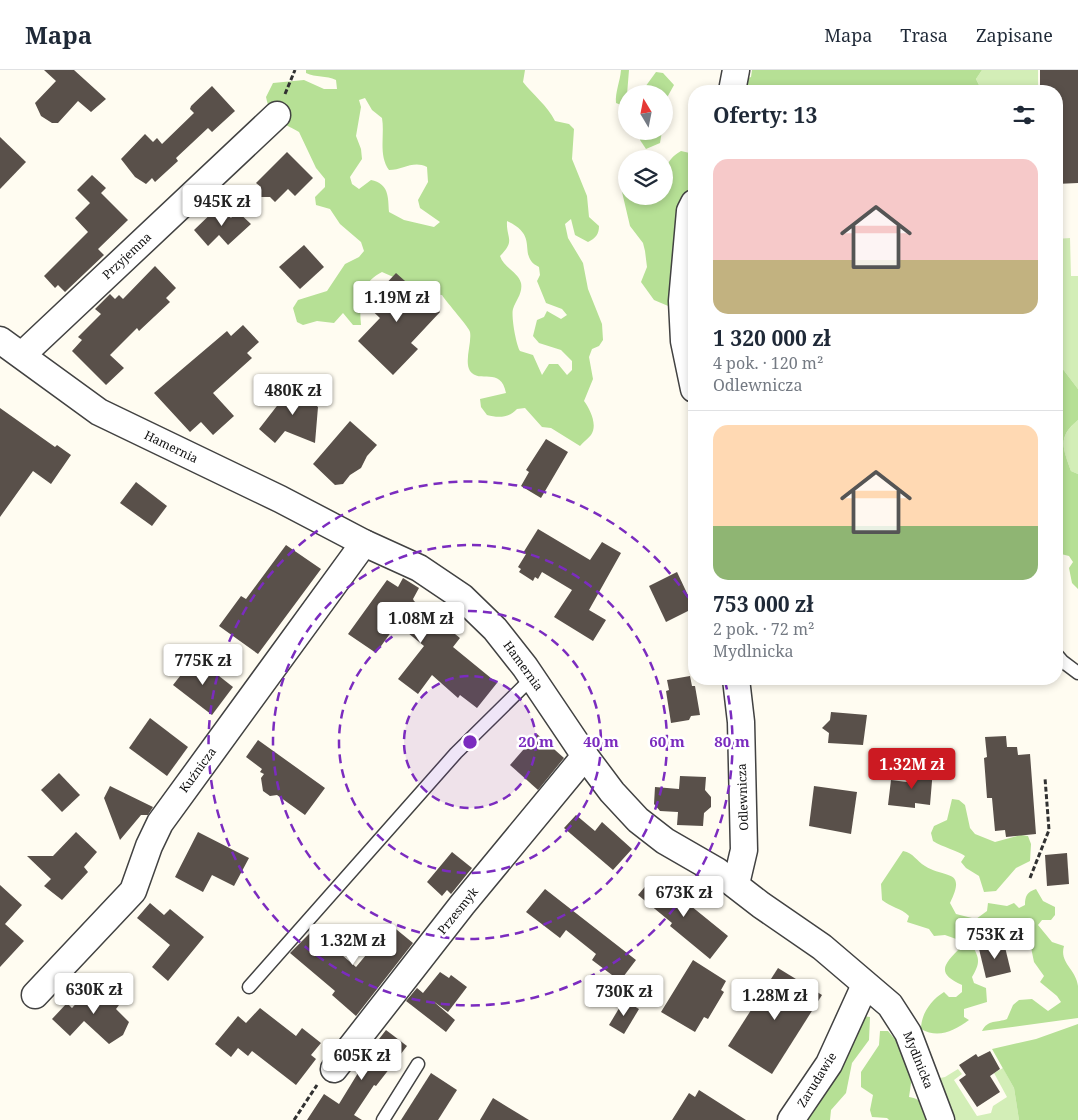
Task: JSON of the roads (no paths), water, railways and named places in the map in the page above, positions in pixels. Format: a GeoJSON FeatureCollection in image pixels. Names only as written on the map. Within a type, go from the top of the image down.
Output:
{"type":"FeatureCollection","features":[{"type":"Feature","properties":{"kind":"street"},"geometry":{"type":"LineString","coordinates":[[733,85],[736,70]]}},
{"type":"Feature","properties":{"kind":"street","name":"Przyjemna"},"geometry":{"type":"LineString","coordinates":[[22,355],[277,116]]}},
{"type":"Feature","properties":{"kind":"street"},"geometry":{"type":"LineString","coordinates":[[688,233],[682,300],[684,341],[688,351]]}},
{"type":"Feature","properties":{"kind":"street","name":"Hamernia"},"geometry":{"type":"LineString","coordinates":[[0,340],[99,412],[280,499],[364,543],[419,568],[462,598],[496,629],[585,756],[612,792],[638,820],[665,841],[736,884],[761,905],[822,947],[865,985]]}},
{"type":"Feature","properties":{"kind":"street","name":"Kuźnicza"},"geometry":{"type":"LineString","coordinates":[[35,995],[133,891],[149,846],[160,823],[364,543]]}},
{"type":"Feature","properties":{"kind":"street","name":"Odlewnicza"},"geometry":{"type":"LineString","coordinates":[[736,884],[744,850],[741,722],[737,685]]}},
{"type":"Feature","properties":{"kind":"street","name":"Przesmyk"},"geometry":{"type":"LineString","coordinates":[[334,1069],[462,905],[585,756]]}},
{"type":"Feature","properties":{"kind":"street","name":"Zarudawie"},"geometry":{"type":"LineString","coordinates":[[792,1120],[829,1064],[865,985]]}},
{"type":"Feature","properties":{"kind":"street","name":"Mydlnicka"},"geometry":{"type":"LineString","coordinates":[[865,985],[890,1005],[908,1033],[941,1120]]}},
{"type":"Feature","properties":{"kind":"lane"},"geometry":{"type":"LineString","coordinates":[[1063,660],[1078,673]]}},
{"type":"Feature","properties":{"kind":"lane"},"geometry":{"type":"LineString","coordinates":[[249,987],[456,753],[532,678]]}},
{"type":"Feature","properties":{"kind":"lane"},"geometry":{"type":"LineString","coordinates":[[383,1120],[418,1064]]}}]}
